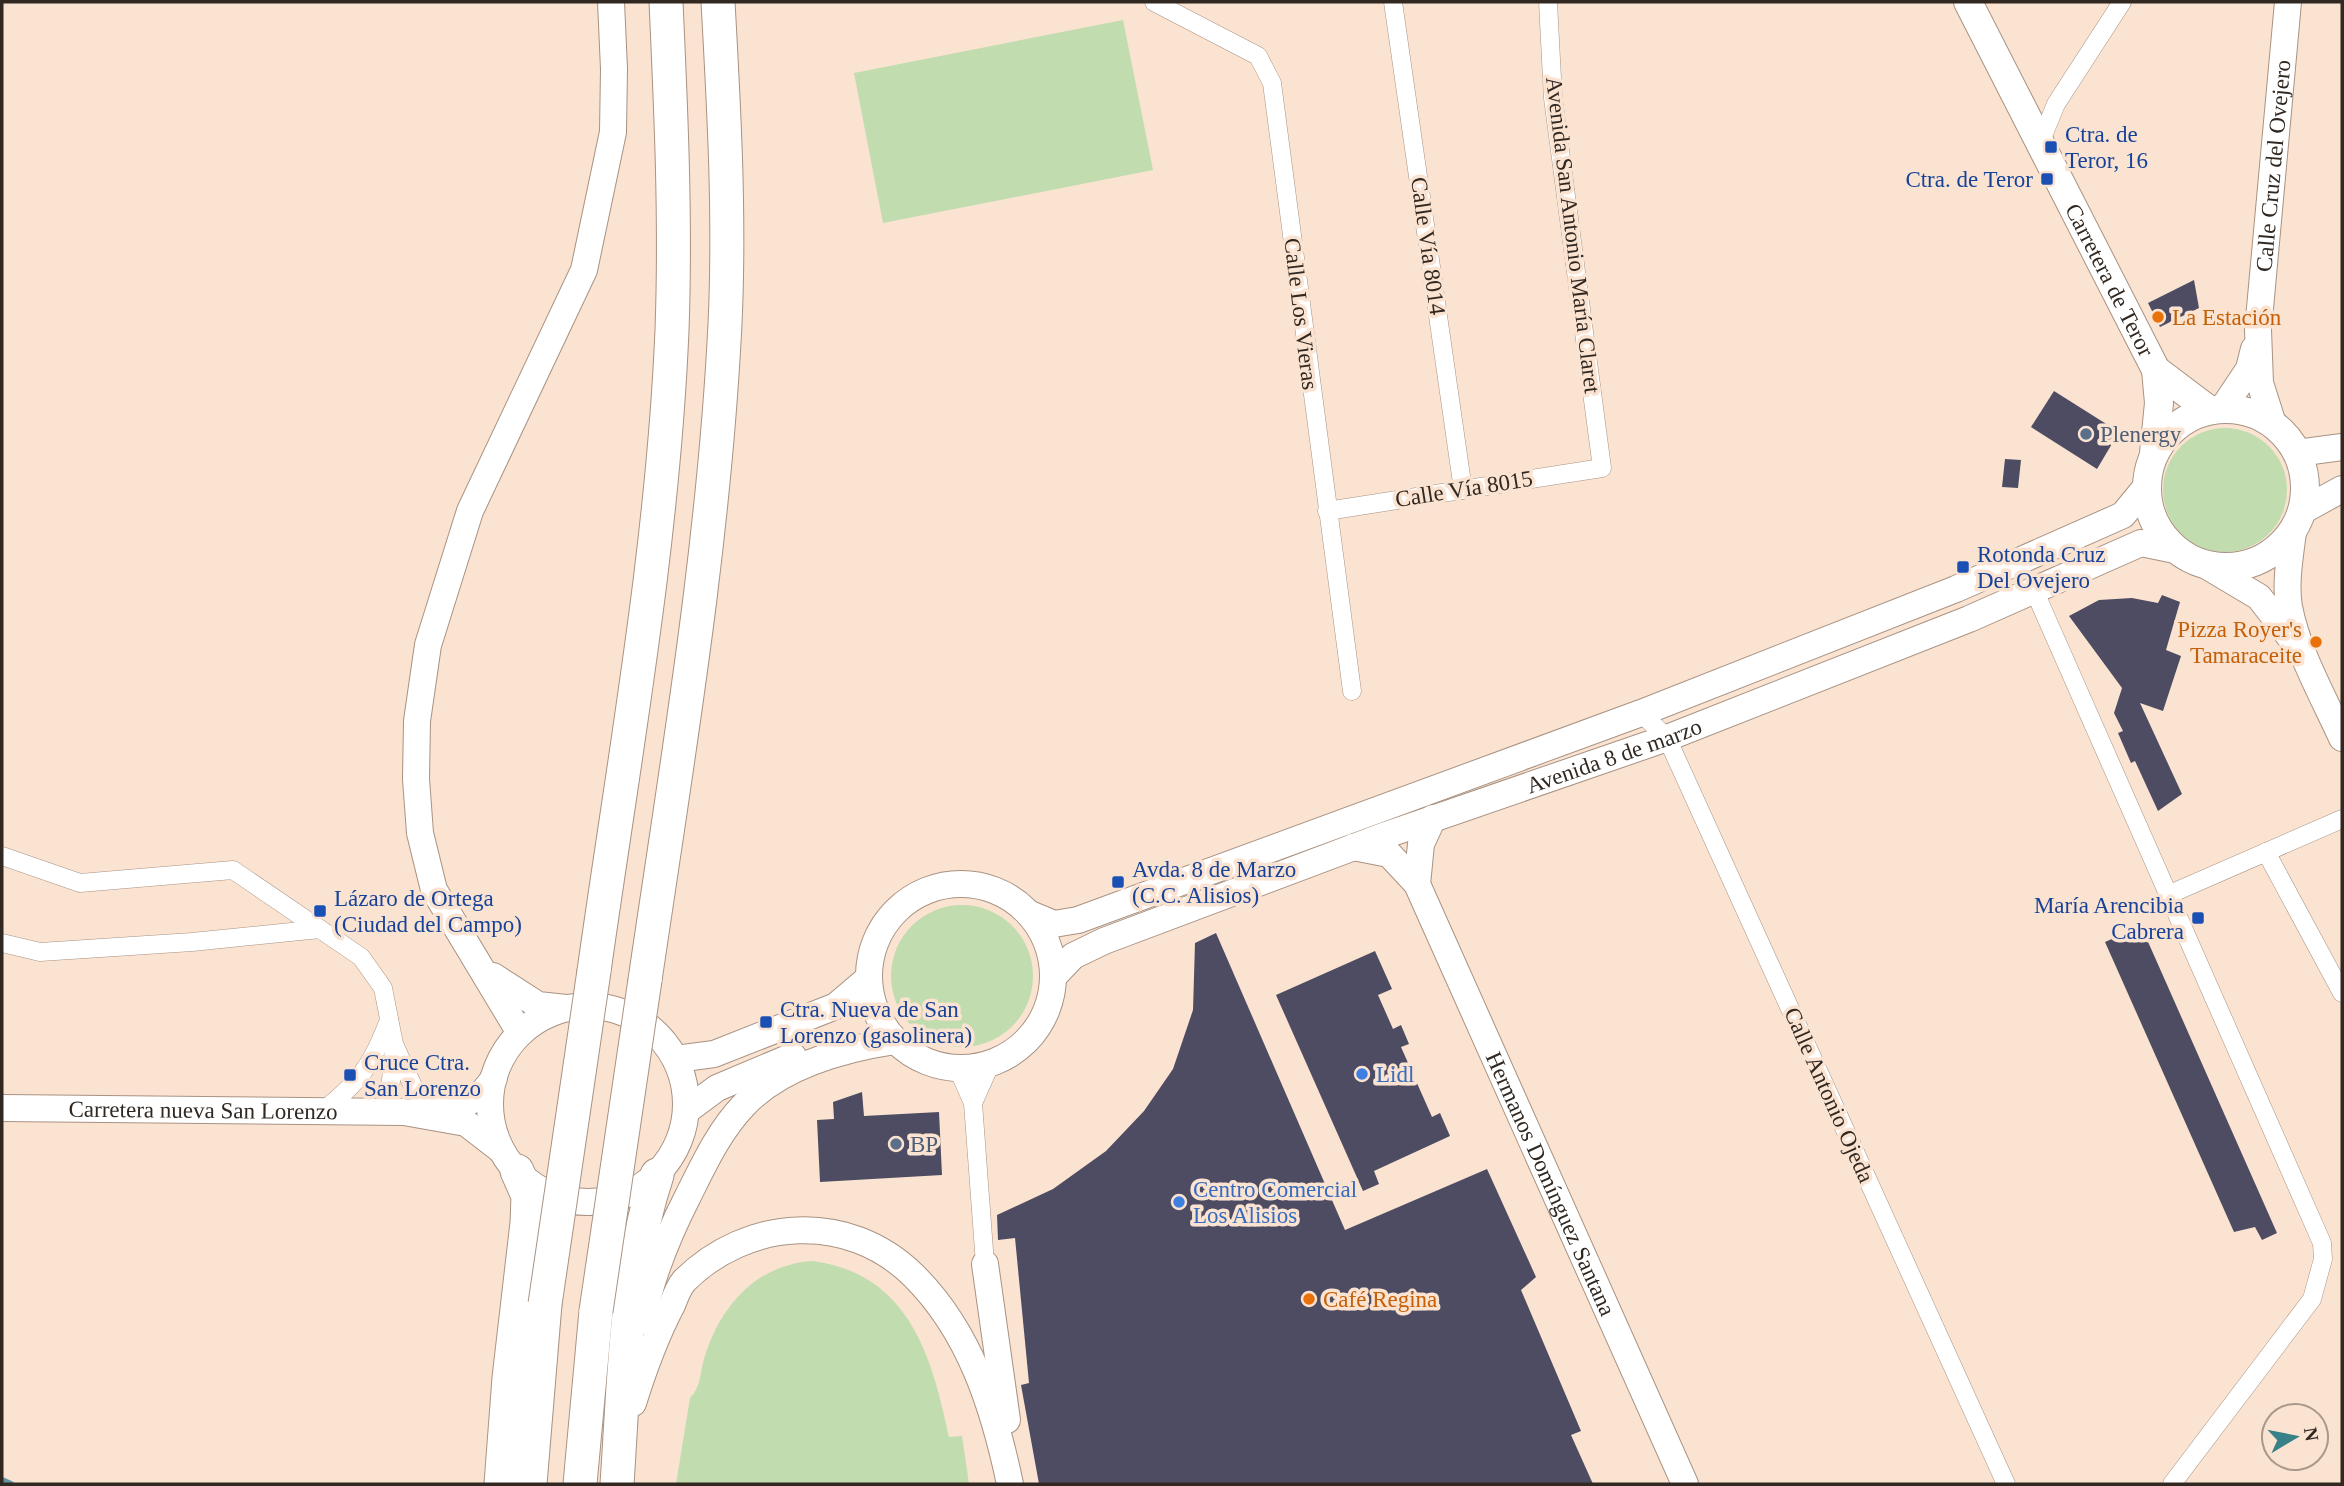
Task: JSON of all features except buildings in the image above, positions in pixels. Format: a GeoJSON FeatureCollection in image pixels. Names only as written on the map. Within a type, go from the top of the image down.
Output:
{"type":"FeatureCollection","features":[{"type":"Feature","properties":{"kind":"highway"},"geometry":{"type":"LineString","coordinates":[[530,1484],[545,1304],[594,971],[661,476],[672,330],[674,175],[666,2]]}},
{"type":"Feature","properties":{"kind":"highway"},"geometry":{"type":"LineString","coordinates":[[580,1484],[597,1311],[692,663],[714,487],[725,322],[726,167],[718,2]]}},
{"type":"Feature","properties":{"kind":"highway"},"geometry":{"type":"LineString","coordinates":[[501,1484],[528,1196],[510,1161]]}},
{"type":"Feature","properties":{"kind":"highway"},"geometry":{"type":"LineString","coordinates":[[617,1484],[624,1373],[642,1219],[657,1175]]}},
{"type":"Feature","properties":{"kind":"main road","name":"Carretera de Teror"},"geometry":{"type":"LineString","coordinates":[[1968,2],[2156,370],[2159,403],[2154,453]]}},
{"type":"Feature","properties":{"kind":"main road","name":"Carretera de Teror"},"geometry":{"type":"LineString","coordinates":[[2156,370],[2216,409]]}},
{"type":"Feature","properties":{"kind":"main road"},"geometry":{"type":"LineString","coordinates":[[2216,409],[2249,412],[2273,424],[2297,453],[2305,482],[2297,521],[2277,550],[2255,562],[2231,568],[2207,566],[2175,550],[2155,522],[2146,488],[2154,453],[2177,426],[2216,409]]}},
{"type":"Feature","properties":{"kind":"street"},"geometry":{"type":"LineString","coordinates":[[520,1033],[434,890],[420,833],[416,779],[417,721],[428,645],[470,512],[584,270],[613,132],[611,2]]}},
{"type":"Feature","properties":{"kind":"street","name":"Calle Los Vieras"},"geometry":{"type":"LineString","coordinates":[[1154,2],[1258,56],[1272,83],[1352,691]]}},
{"type":"Feature","properties":{"kind":"street","name":"Calle Vía 8014"},"geometry":{"type":"LineString","coordinates":[[1393,2],[1462,490]]}},
{"type":"Feature","properties":{"kind":"street","name":"Avenida San Antonio María Claret"},"geometry":{"type":"LineString","coordinates":[[1548,2],[1553,98],[1602,468]]}},
{"type":"Feature","properties":{"kind":"street"},"geometry":{"type":"LineString","coordinates":[[2040,143],[2056,104],[2122,2]]}},
{"type":"Feature","properties":{"kind":"street","name":"Calle Cruz del Ovejero"},"geometry":{"type":"LineString","coordinates":[[2259,330],[2288,2]]}},
{"type":"Feature","properties":{"kind":"street"},"geometry":{"type":"LineString","coordinates":[[2020,103],[2056,104]]}},
{"type":"Feature","properties":{"kind":"street"},"geometry":{"type":"LineString","coordinates":[[2216,409],[2249,369],[2259,330]]}},
{"type":"Feature","properties":{"kind":"street"},"geometry":{"type":"LineString","coordinates":[[2259,330],[2260,383],[2273,424]]}},
{"type":"Feature","properties":{"kind":"street"},"geometry":{"type":"LineString","coordinates":[[2297,453],[2342,447]]}},
{"type":"Feature","properties":{"kind":"street","name":"Calle Vía 8015"},"geometry":{"type":"LineString","coordinates":[[1327,511],[1602,468]]}},
{"type":"Feature","properties":{"kind":"street","name":"Avenida 8 de marzo"},"geometry":{"type":"LineString","coordinates":[[1030,914],[1054,924],[1078,920],[1641,713],[2001,570],[2123,515],[2146,488]]}},
{"type":"Feature","properties":{"kind":"street"},"geometry":{"type":"LineString","coordinates":[[2342,489],[2297,521],[2288,568],[2289,606],[2305,656],[2342,738]]}},
{"type":"Feature","properties":{"kind":"street","name":"Avenida 8 de marzo"},"geometry":{"type":"LineString","coordinates":[[1053,977],[1073,956],[1104,941],[1433,818],[1667,738],[1969,619],[2141,543],[2175,550]]}},
{"type":"Feature","properties":{"kind":"street"},"geometry":{"type":"LineString","coordinates":[[2207,566],[2259,597],[2305,656]]}},
{"type":"Feature","properties":{"kind":"street"},"geometry":{"type":"LineString","coordinates":[[2034,590],[2322,1243],[2323,1259],[2312,1299],[2172,1484]]}},
{"type":"Feature","properties":{"kind":"street","name":"Calle Antonio Ojeda"},"geometry":{"type":"LineString","coordinates":[[1641,713],[1667,738],[2006,1484]]}},
{"type":"Feature","properties":{"kind":"street","name":"Hermanos Domínguez Santana"},"geometry":{"type":"LineString","coordinates":[[1417,884],[1421,844],[1433,818]]}},
{"type":"Feature","properties":{"kind":"street"},"geometry":{"type":"LineString","coordinates":[[2170,894],[2342,819]]}},
{"type":"Feature","properties":{"kind":"street","name":"Hermanos Domínguez Santana"},"geometry":{"type":"LineString","coordinates":[[1353,847],[1389,854],[1417,884],[1685,1484]]}},
{"type":"Feature","properties":{"kind":"street"},"geometry":{"type":"LineString","coordinates":[[2266,852],[2342,993]]}},
{"type":"Feature","properties":{"kind":"street"},"geometry":{"type":"LineString","coordinates":[[2,856],[80,883],[233,870],[360,957],[383,988],[407,1111]]}},
{"type":"Feature","properties":{"kind":"street"},"geometry":{"type":"LineString","coordinates":[[974,884],[1005,895],[1030,914],[1047,944],[1053,977],[1049,1006],[1036,1031],[1016,1051],[990,1065],[958,1069],[923,1060],[892,1038],[874,1008],[869,978],[873,947],[888,918],[912,897],[942,885],[974,884]]}},
{"type":"Feature","properties":{"kind":"street"},"geometry":{"type":"LineString","coordinates":[[2,943],[40,952],[192,942],[320,929]]}},
{"type":"Feature","properties":{"kind":"street"},"geometry":{"type":"LineString","coordinates":[[483,968],[512,992],[538,1005],[566,1008],[599,1006],[629,1015],[656,1033],[676,1059],[684,1084],[686,1111],[682,1134],[672,1156],[657,1175],[632,1193],[602,1202],[570,1201],[541,1191],[510,1161],[493,1128],[491,1103],[494,1079],[504,1054],[520,1033],[542,1018],[566,1008]]}},
{"type":"Feature","properties":{"kind":"street"},"geometry":{"type":"LineString","coordinates":[[676,1059],[714,1054],[836,1006],[869,978]]}},
{"type":"Feature","properties":{"kind":"street"},"geometry":{"type":"LineString","coordinates":[[323,1111],[348,1090],[374,1060],[389,1020]]}},
{"type":"Feature","properties":{"kind":"street"},"geometry":{"type":"LineString","coordinates":[[686,1111],[717,1088],[823,1043],[856,1035],[892,1038]]}},
{"type":"Feature","properties":{"kind":"street"},"geometry":{"type":"LineString","coordinates":[[626,1484],[638,1339],[649,1289],[679,1213],[714,1144],[745,1104],[783,1077],[827,1056],[892,1038]]}},
{"type":"Feature","properties":{"kind":"street"},"geometry":{"type":"LineString","coordinates":[[394,1044],[416,1093],[407,1111]]}},
{"type":"Feature","properties":{"kind":"street"},"geometry":{"type":"LineString","coordinates":[[973,1103],[990,1065]]}},
{"type":"Feature","properties":{"kind":"street"},"geometry":{"type":"LineString","coordinates":[[958,1069],[973,1103],[985,1264],[1009,1438],[1009,1483]]}},
{"type":"Feature","properties":{"kind":"street","name":"Carretera nueva San Lorenzo"},"geometry":{"type":"LineString","coordinates":[[2,1108],[407,1111],[460,1104],[481,1097],[494,1079]]}},
{"type":"Feature","properties":{"kind":"street","name":"Carretera nueva San Lorenzo"},"geometry":{"type":"LineString","coordinates":[[407,1111],[466,1123],[510,1161]]}},
{"type":"Feature","properties":{"kind":"street"},"geometry":{"type":"LineString","coordinates":[[633,1403],[649,1348],[683,1283],[721,1253],[762,1233],[795,1228],[843,1234],[890,1255],[932,1296],[953,1326],[977,1369],[1009,1483]]}},
{"type":"Feature","properties":{"kind":"green space"},"geometry":{"type":"Polygon","coordinates":[[[1123,20],[1153,170],[883,223],[854,73],[1123,20]]]}},
{"type":"Feature","properties":{"kind":"green space"},"geometry":{"type":"Polygon","coordinates":[[[2225,428],[2249,432],[2269,446],[2283,466],[2287,490],[2283,514],[2269,534],[2249,548],[2225,552],[2201,548],[2181,534],[2167,514],[2163,490],[2167,466],[2181,446],[2201,432],[2225,428]]]}},
{"type":"Feature","properties":{"kind":"green space"},"geometry":{"type":"Polygon","coordinates":[[[962,905],[989,910],[1013,925],[1028,949],[1033,976],[1028,1003],[1013,1027],[989,1042],[962,1047],[935,1042],[911,1027],[896,1003],[891,976],[896,949],[911,925],[935,910],[962,905]]]}},
{"type":"Feature","properties":{"kind":"green space"},"geometry":{"type":"Polygon","coordinates":[[[812,1261],[845,1269],[872,1282],[893,1300],[910,1323],[934,1377],[949,1437],[962,1436],[969,1484],[676,1484],[690,1398],[698,1385],[704,1359],[720,1322],[730,1306],[757,1280],[792,1264],[812,1261]]]}},
{"type":"Feature","properties":{"kind":"waterway"},"geometry":{"type":"LineString","coordinates":[[2,1480],[11,1484]]}},
{"type":"Feature","properties":{"kind":"place","name":"Ctra. de Teror, 16"},"geometry":{"type":"Point","coordinates":[2051,147]}},
{"type":"Feature","properties":{"kind":"place","name":"Ctra. de Teror"},"geometry":{"type":"Point","coordinates":[2047,179]}},
{"type":"Feature","properties":{"kind":"place","name":"La Estación"},"geometry":{"type":"Point","coordinates":[2158,317]}},
{"type":"Feature","properties":{"kind":"place","name":"Plenergy"},"geometry":{"type":"Point","coordinates":[2086,434]}},
{"type":"Feature","properties":{"kind":"place","name":"Rotonda Cruz Del Ovejero"},"geometry":{"type":"Point","coordinates":[1963,567]}},
{"type":"Feature","properties":{"kind":"place","name":"Pizza Royer's Tamaraceite"},"geometry":{"type":"Point","coordinates":[2316,642]}},
{"type":"Feature","properties":{"kind":"place","name":"Avda. 8 de Marzo (C.C. Alisios)"},"geometry":{"type":"Point","coordinates":[1118,882]}},
{"type":"Feature","properties":{"kind":"place","name":"Lázaro de Ortega (Ciudad del Campo)"},"geometry":{"type":"Point","coordinates":[320,911]}},
{"type":"Feature","properties":{"kind":"place","name":"María Arencibia Cabrera"},"geometry":{"type":"Point","coordinates":[2198,918]}},
{"type":"Feature","properties":{"kind":"place","name":"Ctra. Nueva de San Lorenzo (gasolinera)"},"geometry":{"type":"Point","coordinates":[766,1022]}},
{"type":"Feature","properties":{"kind":"place","name":"Lidl"},"geometry":{"type":"Point","coordinates":[1362,1074]}},
{"type":"Feature","properties":{"kind":"place","name":"Cruce Ctra. San Lorenzo"},"geometry":{"type":"Point","coordinates":[350,1075]}},
{"type":"Feature","properties":{"kind":"place","name":"BP"},"geometry":{"type":"Point","coordinates":[896,1144]}},
{"type":"Feature","properties":{"kind":"place","name":"Centro Comercial Los Alisios"},"geometry":{"type":"Point","coordinates":[1179,1202]}},
{"type":"Feature","properties":{"kind":"place","name":"Café Regina"},"geometry":{"type":"Point","coordinates":[1309,1299]}}]}
